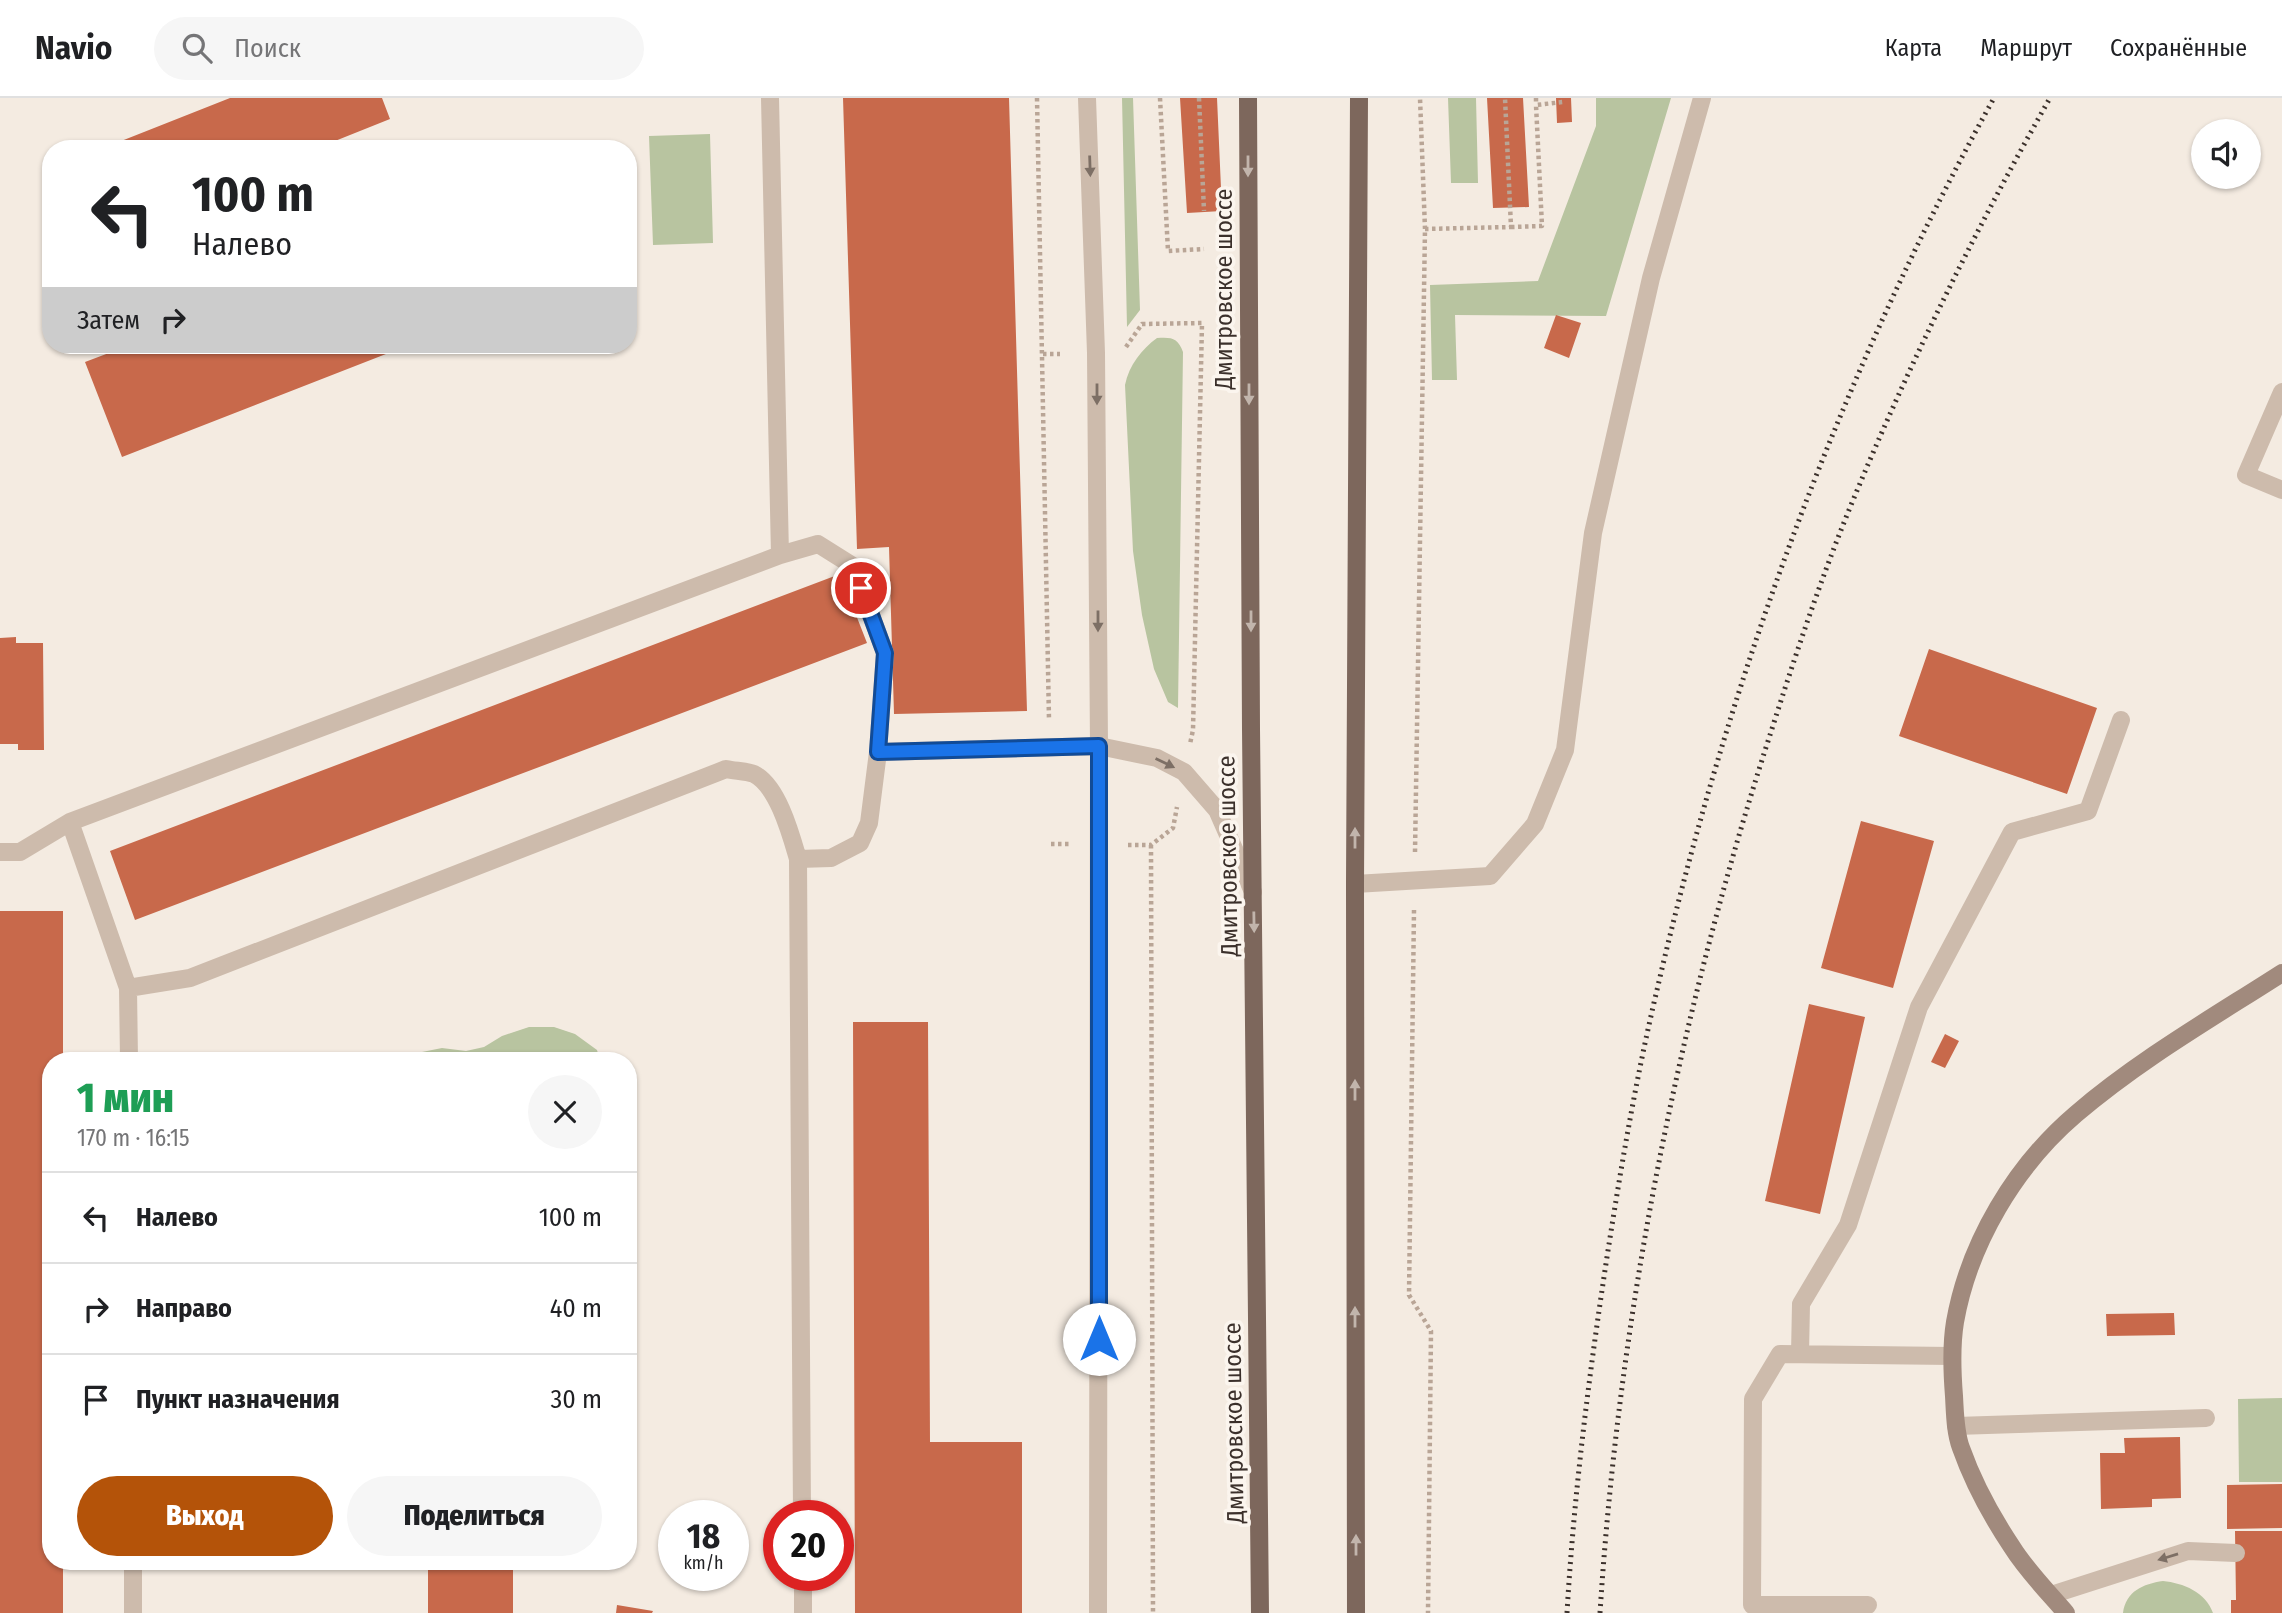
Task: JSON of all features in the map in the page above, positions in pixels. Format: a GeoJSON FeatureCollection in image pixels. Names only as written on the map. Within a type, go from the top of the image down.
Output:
{"type":"FeatureCollection","features":[{"type":"Feature","properties":{"kind":"main road","name":"Дмитровское шоссе"},"geometry":{"type":"LineString","coordinates":[[1248,98],[1260,1613]]}},
{"type":"Feature","properties":{"kind":"main road"},"geometry":{"type":"LineString","coordinates":[[1356,1613],[1355,884],[1359,98]]}},
{"type":"Feature","properties":{"kind":"street"},"geometry":{"type":"LineString","coordinates":[[770,98],[780,555]]}},
{"type":"Feature","properties":{"kind":"street"},"geometry":{"type":"LineString","coordinates":[[1087,98],[1096,353],[1099,746],[1098,1613]]}},
{"type":"Feature","properties":{"kind":"street"},"geometry":{"type":"LineString","coordinates":[[1355,884],[1490,876],[1535,824],[1564,750],[1593,533],[1651,278],[1702,98]]}},
{"type":"Feature","properties":{"kind":"street"},"geometry":{"type":"LineString","coordinates":[[2282,392],[2246,475],[2282,490]]}},
{"type":"Feature","properties":{"kind":"street"},"geometry":{"type":"LineString","coordinates":[[0,852],[20,852],[70,822],[780,555],[818,544],[853,566],[885,653],[878,752],[869,823],[860,843],[831,858],[798,859]]}},
{"type":"Feature","properties":{"kind":"street"},"geometry":{"type":"LineString","coordinates":[[1800,1354],[1801,1304],[1848,1225],[1919,1007],[2012,832],[2088,811],[2120,720]]}},
{"type":"Feature","properties":{"kind":"street"},"geometry":{"type":"LineString","coordinates":[[878,752],[1099,746],[1157,758],[1184,772],[1217,810],[1254,895]]}},
{"type":"Feature","properties":{"kind":"street"},"geometry":{"type":"LineString","coordinates":[[128,988],[190,978],[726,769],[755,774],[770,789],[786,820],[798,859],[802,1500]]}},
{"type":"Feature","properties":{"kind":"street"},"geometry":{"type":"LineString","coordinates":[[70,822],[128,988],[129,1052]]}},
{"type":"Feature","properties":{"kind":"street"},"geometry":{"type":"LineString","coordinates":[[2066,1613],[2013,1549],[1986,1502],[1960,1446],[1956,1426],[1952,1356],[1955,1322],[1966,1277],[1993,1215],[2032,1158],[2075,1114],[2150,1058],[2282,973]]}},
{"type":"Feature","properties":{"kind":"street"},"geometry":{"type":"LineString","coordinates":[[1868,1605],[1752,1605],[1753,1399],[1780,1354],[1952,1356]]}},
{"type":"Feature","properties":{"kind":"street"},"geometry":{"type":"LineString","coordinates":[[1956,1426],[2206,1418]]}},
{"type":"Feature","properties":{"kind":"street"},"geometry":{"type":"LineString","coordinates":[[2051,1595],[2188,1551],[2236,1553]]}},
{"type":"Feature","properties":{"kind":"street"},"geometry":{"type":"LineString","coordinates":[[133,1570],[134,1613]]}},
{"type":"Feature","properties":{"kind":"street"},"geometry":{"type":"LineString","coordinates":[[803,1591],[803,1613]]}},
{"type":"Feature","properties":{"kind":"path"},"geometry":{"type":"LineString","coordinates":[[1037,98],[1049,748]]}},
{"type":"Feature","properties":{"kind":"path"},"geometry":{"type":"LineString","coordinates":[[1160,98],[1168,251],[1204,249]]}},
{"type":"Feature","properties":{"kind":"path"},"geometry":{"type":"LineString","coordinates":[[1199,98],[1204,211]]}},
{"type":"Feature","properties":{"kind":"path"},"geometry":{"type":"LineString","coordinates":[[1420,98],[1425,229],[1409,1295],[1431,1331],[1428,1613]]}},
{"type":"Feature","properties":{"kind":"path"},"geometry":{"type":"LineString","coordinates":[[1505,98],[1511,227]]}},
{"type":"Feature","properties":{"kind":"path"},"geometry":{"type":"LineString","coordinates":[[1425,229],[1542,226],[1536,98]]}},
{"type":"Feature","properties":{"kind":"path"},"geometry":{"type":"LineString","coordinates":[[1536,105],[1563,102]]}},
{"type":"Feature","properties":{"kind":"path"},"geometry":{"type":"LineString","coordinates":[[1123,352],[1142,324],[1202,323],[1194,730],[1173,828],[1151,845],[1153,1613]]}},
{"type":"Feature","properties":{"kind":"path"},"geometry":{"type":"LineString","coordinates":[[1043,354],[1060,354]]}},
{"type":"Feature","properties":{"kind":"green space"},"geometry":{"type":"Polygon","coordinates":[[[1122,98],[1133,98],[1140,310],[1127,327],[1122,98]]]}},
{"type":"Feature","properties":{"kind":"green space"},"geometry":{"type":"Polygon","coordinates":[[[1448,98],[1476,98],[1478,183],[1451,183],[1448,98]]]}},
{"type":"Feature","properties":{"kind":"green space"},"geometry":{"type":"Polygon","coordinates":[[[1596,98],[1671,98],[1606,316],[1455,315],[1457,380],[1432,380],[1430,285],[1538,281],[1596,126],[1596,98]]]}},
{"type":"Feature","properties":{"kind":"green space"},"geometry":{"type":"Polygon","coordinates":[[[710,134],[713,243],[653,245],[649,136],[710,134]]]}},
{"type":"Feature","properties":{"kind":"green space"},"geometry":{"type":"Polygon","coordinates":[[[1157,338],[1174,339],[1183,352],[1178,708],[1168,702],[1154,669],[1142,615],[1133,551],[1125,385],[1137,358],[1157,338]]]}},
{"type":"Feature","properties":{"kind":"green space"},"geometry":{"type":"Polygon","coordinates":[[[529,1027],[554,1027],[575,1034],[598,1052],[422,1052],[442,1048],[466,1051],[484,1047],[502,1036],[529,1027]]]}},
{"type":"Feature","properties":{"kind":"green space"},"geometry":{"type":"Polygon","coordinates":[[[2282,1398],[2282,1482],[2239,1482],[2238,1399],[2282,1398]]]}},
{"type":"Feature","properties":{"kind":"green space"},"geometry":{"type":"Polygon","coordinates":[[[2163,1581],[2193,1590],[2205,1599],[2213,1613],[2123,1613],[2128,1599],[2137,1590],[2163,1581]]]}},
{"type":"Feature","properties":{"kind":"building"},"geometry":{"type":"Polygon","coordinates":[[[230,98],[382,98],[390,119],[338,140],[124,140],[230,98]]]}},
{"type":"Feature","properties":{"kind":"building"},"geometry":{"type":"Polygon","coordinates":[[[843,98],[1009,98],[1027,711],[894,714],[889,547],[857,549],[843,98]]]}},
{"type":"Feature","properties":{"kind":"building"},"geometry":{"type":"Polygon","coordinates":[[[1180,98],[1217,98],[1222,211],[1187,213],[1180,98]]]}},
{"type":"Feature","properties":{"kind":"building"},"geometry":{"type":"Polygon","coordinates":[[[1487,98],[1523,98],[1529,207],[1493,208],[1487,98]]]}},
{"type":"Feature","properties":{"kind":"building"},"geometry":{"type":"Polygon","coordinates":[[[1556,98],[1571,98],[1572,122],[1557,123],[1556,98]]]}},
{"type":"Feature","properties":{"kind":"building"},"geometry":{"type":"Polygon","coordinates":[[[1556,315],[1581,323],[1569,358],[1544,348],[1556,315]]]}},
{"type":"Feature","properties":{"kind":"building"},"geometry":{"type":"Polygon","coordinates":[[[106,354],[386,354],[122,457],[85,362],[106,354]]]}},
{"type":"Feature","properties":{"kind":"building"},"geometry":{"type":"Polygon","coordinates":[[[840,574],[867,643],[135,920],[110,851],[840,574]]]}},
{"type":"Feature","properties":{"kind":"building"},"geometry":{"type":"Polygon","coordinates":[[[16,637],[16,643],[43,643],[44,750],[18,750],[18,744],[0,744],[0,638],[16,637]]]}},
{"type":"Feature","properties":{"kind":"building"},"geometry":{"type":"Polygon","coordinates":[[[1929,649],[2097,708],[2067,794],[1899,736],[1929,649]]]}},
{"type":"Feature","properties":{"kind":"building"},"geometry":{"type":"Polygon","coordinates":[[[1861,821],[1934,841],[1893,988],[1821,968],[1861,821]]]}},
{"type":"Feature","properties":{"kind":"building"},"geometry":{"type":"Polygon","coordinates":[[[0,911],[63,911],[63,1052],[42,1052],[42,1570],[63,1570],[63,1613],[0,1613],[0,911]]]}},
{"type":"Feature","properties":{"kind":"building"},"geometry":{"type":"Polygon","coordinates":[[[1809,1004],[1865,1017],[1820,1214],[1765,1201],[1809,1004]]]}},
{"type":"Feature","properties":{"kind":"building"},"geometry":{"type":"Polygon","coordinates":[[[853,1022],[928,1022],[930,1442],[1022,1442],[1022,1613],[855,1613],[853,1022]]]}},
{"type":"Feature","properties":{"kind":"building"},"geometry":{"type":"Polygon","coordinates":[[[1945,1034],[1959,1041],[1945,1068],[1931,1062],[1945,1034]]]}},
{"type":"Feature","properties":{"kind":"building"},"geometry":{"type":"Polygon","coordinates":[[[2174,1313],[2175,1335],[2107,1336],[2106,1314],[2174,1313]]]}},
{"type":"Feature","properties":{"kind":"building"},"geometry":{"type":"Polygon","coordinates":[[[2180,1437],[2181,1498],[2152,1499],[2152,1507],[2101,1509],[2100,1453],[2125,1453],[2124,1438],[2180,1437]]]}},
{"type":"Feature","properties":{"kind":"building"},"geometry":{"type":"Polygon","coordinates":[[[2282,1484],[2282,1528],[2227,1529],[2227,1485],[2282,1484]]]}},
{"type":"Feature","properties":{"kind":"building"},"geometry":{"type":"Polygon","coordinates":[[[2235,1531],[2282,1531],[2282,1613],[2231,1613],[2231,1600],[2236,1600],[2235,1531]]]}},
{"type":"Feature","properties":{"kind":"building"},"geometry":{"type":"Polygon","coordinates":[[[428,1570],[513,1570],[513,1613],[428,1613],[428,1570]]]}},
{"type":"Feature","properties":{"kind":"building"},"geometry":{"type":"Polygon","coordinates":[[[617,1605],[653,1611],[616,1613],[617,1605]]]}},
{"type":"Feature","properties":{"kind":"railway"},"geometry":{"type":"LineString","coordinates":[[1567,1613],[1594,1346],[1629,1123],[1657,990],[1718,760],[1754,645],[1794,532],[1838,421],[1886,311],[1938,203],[1994,98]]}},
{"type":"Feature","properties":{"kind":"railway"},"geometry":{"type":"LineString","coordinates":[[1600,1613],[1609,1501],[1638,1279],[1681,1059],[1737,842],[1800,643],[1856,493],[1947,293],[2050,98]]}},
{"type":"Feature","properties":{"kind":"route"},"geometry":{"type":"LineString","coordinates":[[861,588],[885,653],[878,752],[1099,746],[1099,1339]]}}]}
